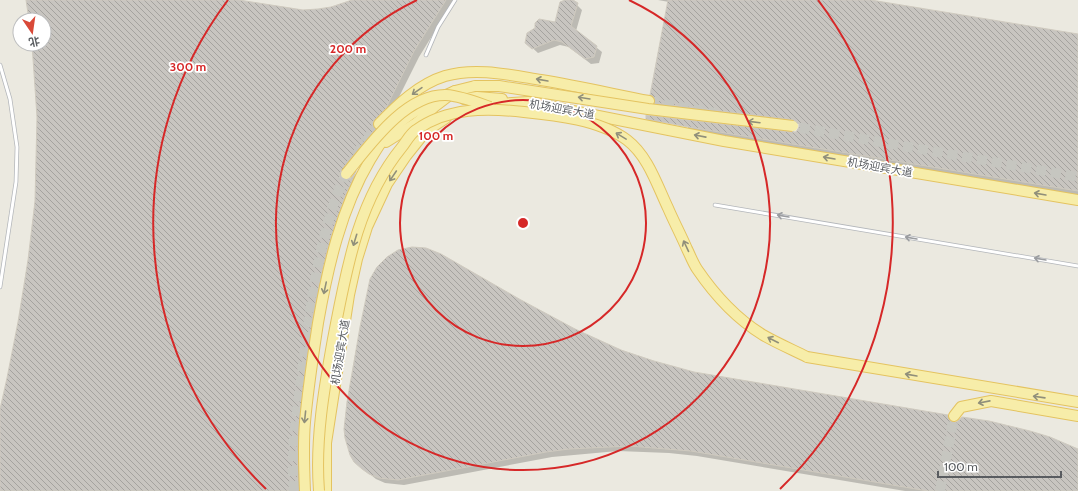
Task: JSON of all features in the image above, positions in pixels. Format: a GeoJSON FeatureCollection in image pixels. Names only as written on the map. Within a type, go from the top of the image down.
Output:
{"type":"FeatureCollection","features":[{"type":"Feature","properties":{"kind":"main road"},"geometry":{"type":"LineString","coordinates":[[379,124],[391,111],[430,82],[445,76],[469,72],[499,73],[649,101]]}},
{"type":"Feature","properties":{"kind":"main road"},"geometry":{"type":"LineString","coordinates":[[305,491],[304,423],[310,369],[333,251],[343,217],[355,188],[379,146],[397,124],[429,103],[455,91],[475,86],[498,86],[648,108],[793,126]]}},
{"type":"Feature","properties":{"kind":"main road"},"geometry":{"type":"LineString","coordinates":[[379,146],[418,122],[434,107],[455,91]]}},
{"type":"Feature","properties":{"kind":"main road"},"geometry":{"type":"LineString","coordinates":[[346,174],[384,127],[400,114],[424,99],[444,95],[462,97],[496,109]]}},
{"type":"Feature","properties":{"kind":"main road"},"geometry":{"type":"LineString","coordinates":[[434,107],[456,100],[477,97],[528,102]]}},
{"type":"Feature","properties":{"kind":"main road","name":"机场迎宾大道"},"geometry":{"type":"LineString","coordinates":[[326,491],[326,443],[348,296],[367,227],[387,184],[406,156],[426,130],[451,115],[475,106],[528,102],[724,141],[1078,200]]}},
{"type":"Feature","properties":{"kind":"main road"},"geometry":{"type":"LineString","coordinates":[[319,491],[319,430],[329,360],[346,267],[357,232],[373,191],[396,154],[414,131],[436,118],[464,110],[496,109],[539,114],[587,123],[619,134],[641,154],[651,169],[696,268],[729,309],[762,335],[807,357],[1078,402]]}},
{"type":"Feature","properties":{"kind":"main road"},"geometry":{"type":"LineString","coordinates":[[406,156],[418,122]]}},
{"type":"Feature","properties":{"kind":"main road"},"geometry":{"type":"LineString","coordinates":[[954,416],[961,407],[991,401],[1078,416]]}},
{"type":"Feature","properties":{"kind":"lane"},"geometry":{"type":"LineString","coordinates":[[426,54],[438,27],[455,0]]}},
{"type":"Feature","properties":{"kind":"lane"},"geometry":{"type":"LineString","coordinates":[[0,65],[10,99],[17,147],[16,182],[0,287]]}},
{"type":"Feature","properties":{"kind":"lane"},"geometry":{"type":"LineString","coordinates":[[714,204],[1078,266]]}},
{"type":"Feature","properties":{"kind":"building"},"geometry":{"type":"Polygon","coordinates":[[[26,0],[239,0],[303,10],[331,7],[352,0],[446,0],[414,51],[386,108],[373,122],[375,129],[340,173],[340,177],[345,180],[351,178],[356,171],[345,196],[331,237],[320,279],[312,322],[299,421],[297,448],[298,491],[0,491],[0,409],[18,322],[28,260],[35,201],[37,117],[33,52],[52,52],[52,12],[28,12],[26,0]]]}},
{"type":"Feature","properties":{"kind":"building"},"geometry":{"type":"Polygon","coordinates":[[[565,0],[573,0],[578,3],[571,26],[597,46],[594,57],[585,59],[562,42],[554,40],[532,49],[525,43],[527,33],[535,28],[535,23],[539,19],[555,22],[560,2],[565,0]]]}},
{"type":"Feature","properties":{"kind":"building"},"geometry":{"type":"Polygon","coordinates":[[[668,0],[871,0],[1078,34],[1078,191],[646,119],[646,115],[792,132],[796,132],[799,127],[799,123],[794,120],[655,103],[655,99],[650,95],[668,0]]]}},
{"type":"Feature","properties":{"kind":"building"},"geometry":{"type":"Polygon","coordinates":[[[412,247],[426,248],[441,254],[575,329],[621,350],[654,361],[694,372],[948,415],[948,419],[953,422],[957,422],[962,417],[989,421],[1050,437],[1078,449],[1078,491],[928,491],[691,451],[629,446],[569,449],[398,480],[379,478],[362,469],[354,462],[350,455],[344,429],[347,402],[370,279],[377,267],[387,257],[398,250],[412,247]]]}},
{"type":"Feature","properties":{"kind":"tunnel"},"geometry":{"type":"LineString","coordinates":[[649,101],[716,113]]}},
{"type":"Feature","properties":{"kind":"tunnel"},"geometry":{"type":"LineString","coordinates":[[294,491],[293,447],[296,417],[311,307],[324,239],[329,218],[344,177],[360,150],[379,124]]}},
{"type":"Feature","properties":{"kind":"tunnel"},"geometry":{"type":"LineString","coordinates":[[785,125],[1078,177]]}},
{"type":"Feature","properties":{"kind":"tunnel"},"geometry":{"type":"LineString","coordinates":[[940,491],[954,416]]}}]}
